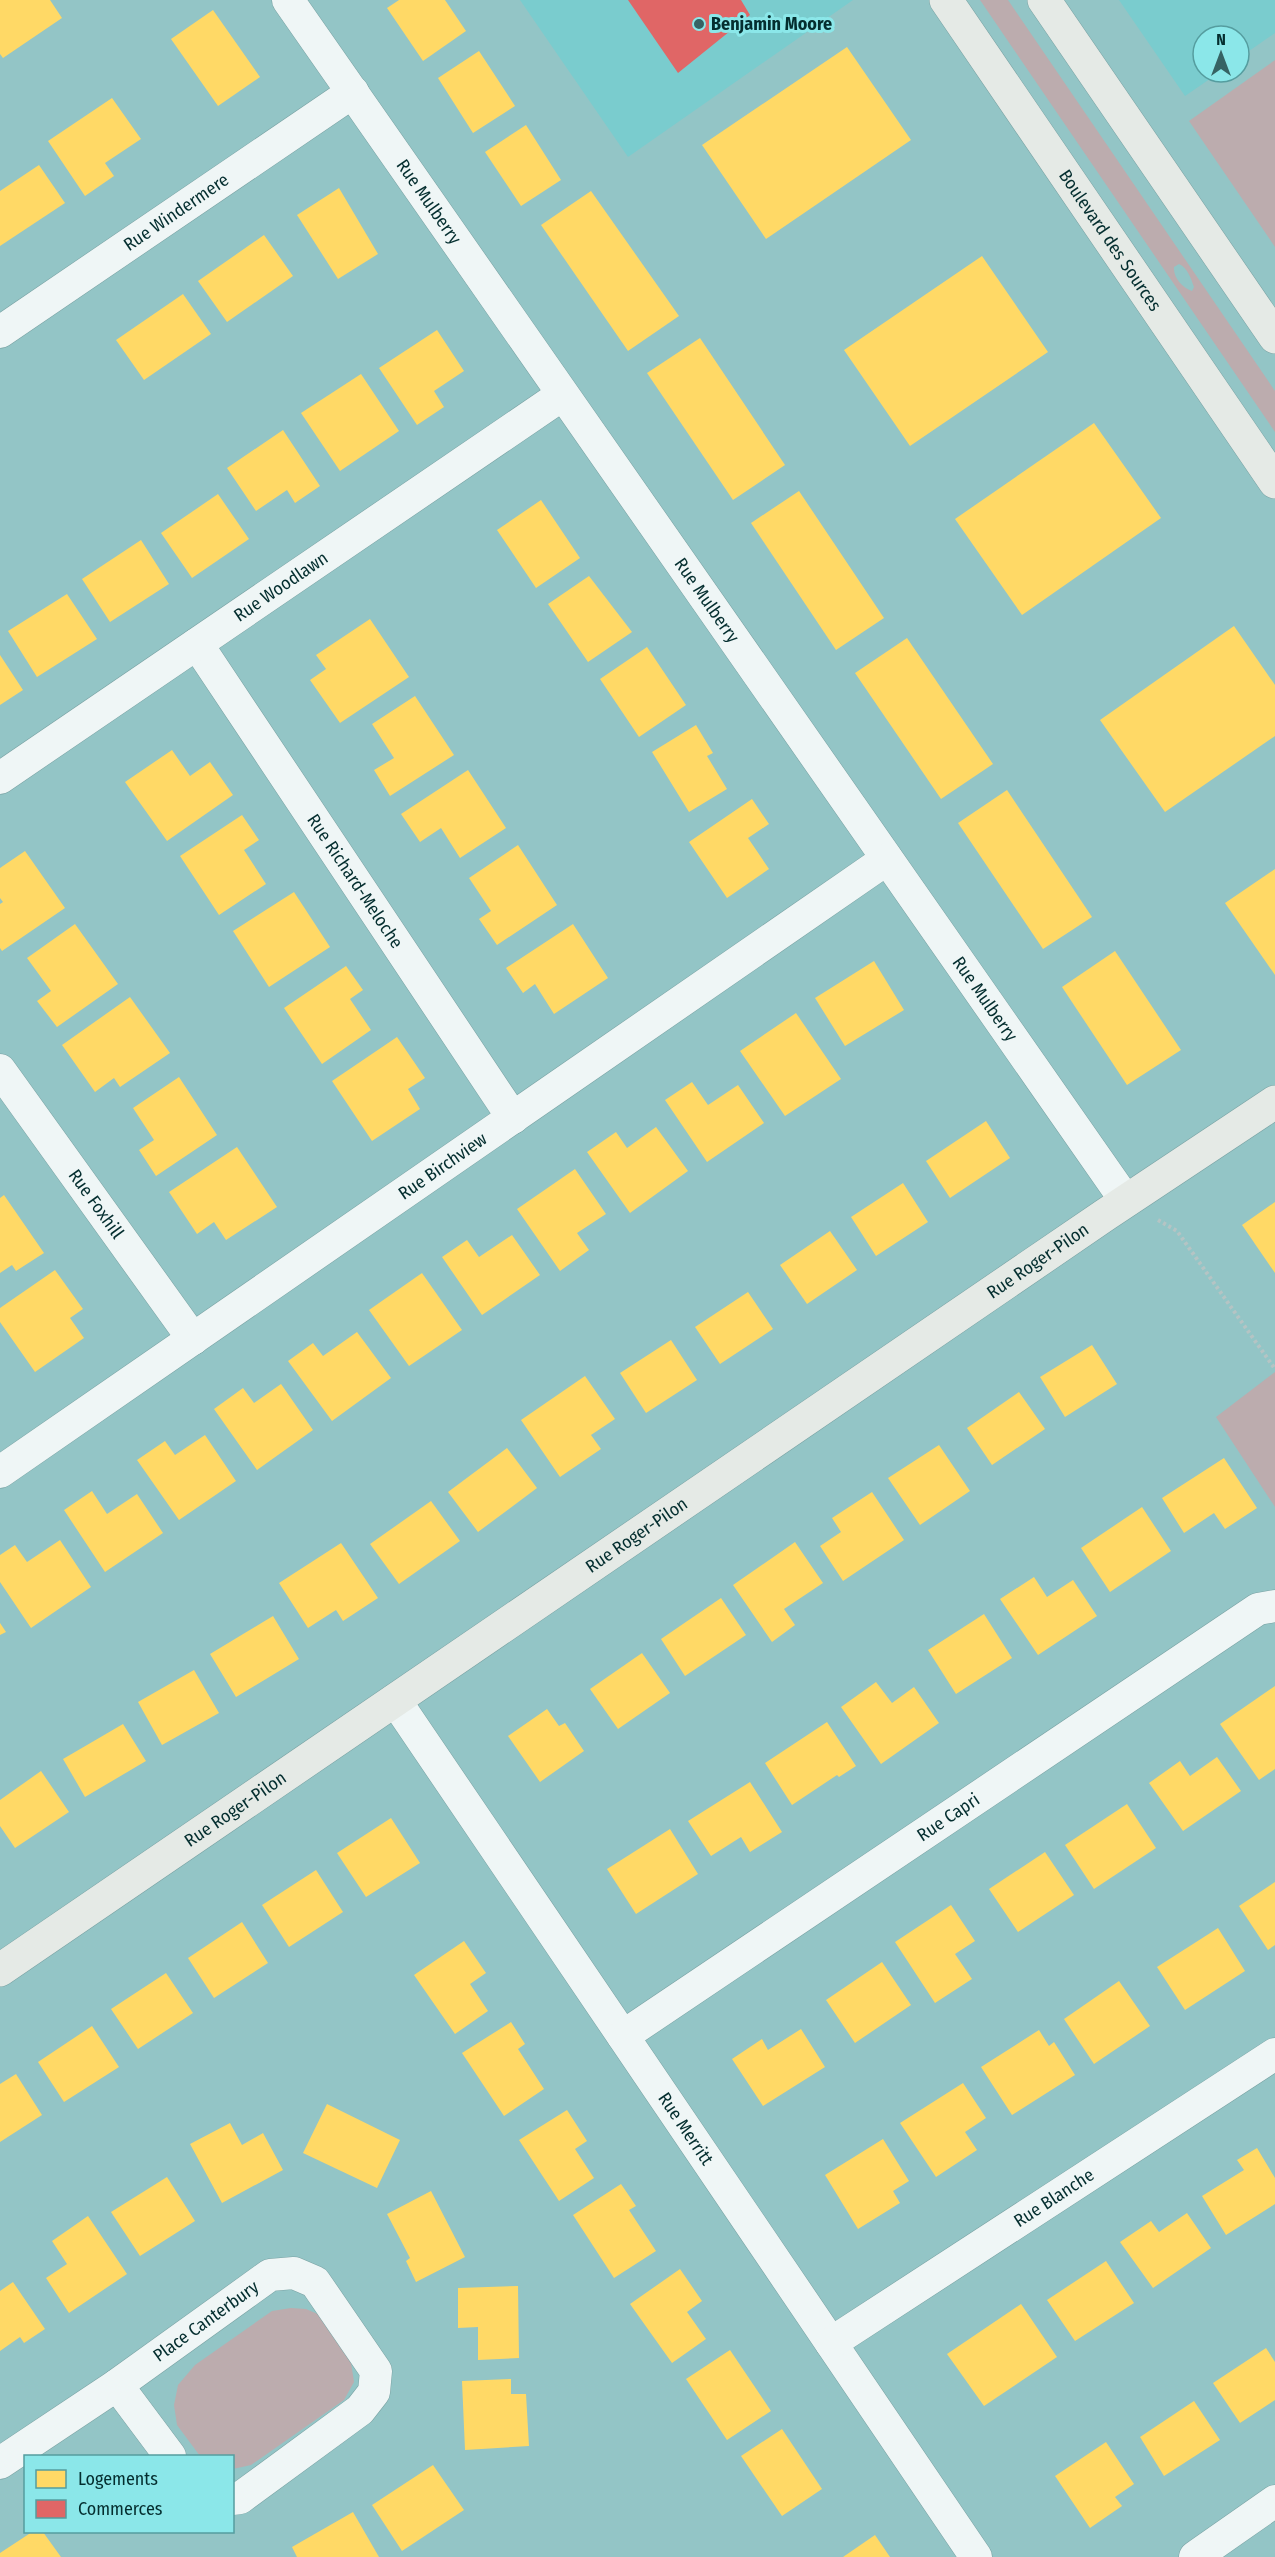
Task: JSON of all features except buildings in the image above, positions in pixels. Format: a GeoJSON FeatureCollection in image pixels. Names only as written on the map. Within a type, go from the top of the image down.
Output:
{"type":"FeatureCollection","features":[{"type":"Feature","properties":{"kind":"street","name":"Rue Mulberry"},"geometry":{"type":"LineString","coordinates":[[288,0],[1126,1201]]}},
{"type":"Feature","properties":{"kind":"street","name":"Boulevard des Sources"},"geometry":{"type":"LineString","coordinates":[[946,0],[1275,482]]}},
{"type":"Feature","properties":{"kind":"street"},"geometry":{"type":"LineString","coordinates":[[1044,0],[1275,338]]}},
{"type":"Feature","properties":{"kind":"street","name":"Rue Windermere"},"geometry":{"type":"LineString","coordinates":[[0,332],[353,92]]}},
{"type":"Feature","properties":{"kind":"street","name":"Rue Woodlawn"},"geometry":{"type":"LineString","coordinates":[[0,778],[562,394]]}},
{"type":"Feature","properties":{"kind":"street","name":"Rue Richard-Meloche"},"geometry":{"type":"LineString","coordinates":[[197,644],[513,1118]]}},
{"type":"Feature","properties":{"kind":"street","name":"Rue Birchview"},"geometry":{"type":"LineString","coordinates":[[0,1472],[887,859]]}},
{"type":"Feature","properties":{"kind":"street","name":"Rue Foxhill"},"geometry":{"type":"LineString","coordinates":[[0,1070],[193,1339]]}},
{"type":"Feature","properties":{"kind":"street","name":"Rue Roger-Pilon"},"geometry":{"type":"LineString","coordinates":[[0,1970],[1126,1201],[1275,1102]]}},
{"type":"Feature","properties":{"kind":"street","name":"Rue Capri"},"geometry":{"type":"LineString","coordinates":[[623,2036],[1258,1610],[1275,1606]]}},
{"type":"Feature","properties":{"kind":"street","name":"Rue Merritt"},"geometry":{"type":"LineString","coordinates":[[396,1700],[976,2557]]}},
{"type":"Feature","properties":{"kind":"street","name":"Rue Blanche"},"geometry":{"type":"LineString","coordinates":[[831,2343],[1275,2054]]}},
{"type":"Feature","properties":{"kind":"street","name":"Place Canterbury"},"geometry":{"type":"LineString","coordinates":[[0,2463],[117,2385],[270,2275],[294,2273],[315,2282],[376,2371],[374,2392],[360,2410],[240,2498],[234,2499]]}},
{"type":"Feature","properties":{"kind":"street"},"geometry":{"type":"LineString","coordinates":[[117,2385],[169,2455]]}},
{"type":"Feature","properties":{"kind":"street"},"geometry":{"type":"LineString","coordinates":[[1195,2557],[1275,2501]]}},
{"type":"Feature","properties":{"kind":"path"},"geometry":{"type":"LineString","coordinates":[[1126,1201],[1177,1231],[1275,1369]]}},
{"type":"Feature","properties":{"kind":"shaded area"},"geometry":{"type":"Polygon","coordinates":[[[520,0],[853,0],[628,157],[520,0]]]}},
{"type":"Feature","properties":{"kind":"shaded area"},"geometry":{"type":"Polygon","coordinates":[[[980,0],[1008,0],[1275,391],[1275,432],[980,0]],[[1179,264],[1174,267],[1175,275],[1182,285],[1192,291],[1194,287],[1192,281],[1179,264]]]}},
{"type":"Feature","properties":{"kind":"shaded area"},"geometry":{"type":"Polygon","coordinates":[[[1119,0],[1275,0],[1275,33],[1251,50],[1251,24],[1191,24],[1191,84],[1202,84],[1185,96],[1119,0]]]}},
{"type":"Feature","properties":{"kind":"shaded area"},"geometry":{"type":"Polygon","coordinates":[[[1275,60],[1275,247],[1189,121],[1241,84],[1251,84],[1251,77],[1275,60]]]}},
{"type":"Feature","properties":{"kind":"shaded area"},"geometry":{"type":"Polygon","coordinates":[[[1275,1372],[1275,1507],[1216,1417],[1275,1372]]]}},
{"type":"Feature","properties":{"kind":"shaded area"},"geometry":{"type":"Polygon","coordinates":[[[291,2308],[306,2309],[320,2315],[350,2356],[354,2382],[344,2400],[251,2465],[234,2469],[234,2455],[199,2455],[177,2425],[174,2405],[178,2385],[195,2365],[272,2311],[291,2308]]]}},
{"type":"Feature","properties":{"kind":"place","name":"Benjamin Moore"},"geometry":{"type":"Point","coordinates":[699,24]}}]}
